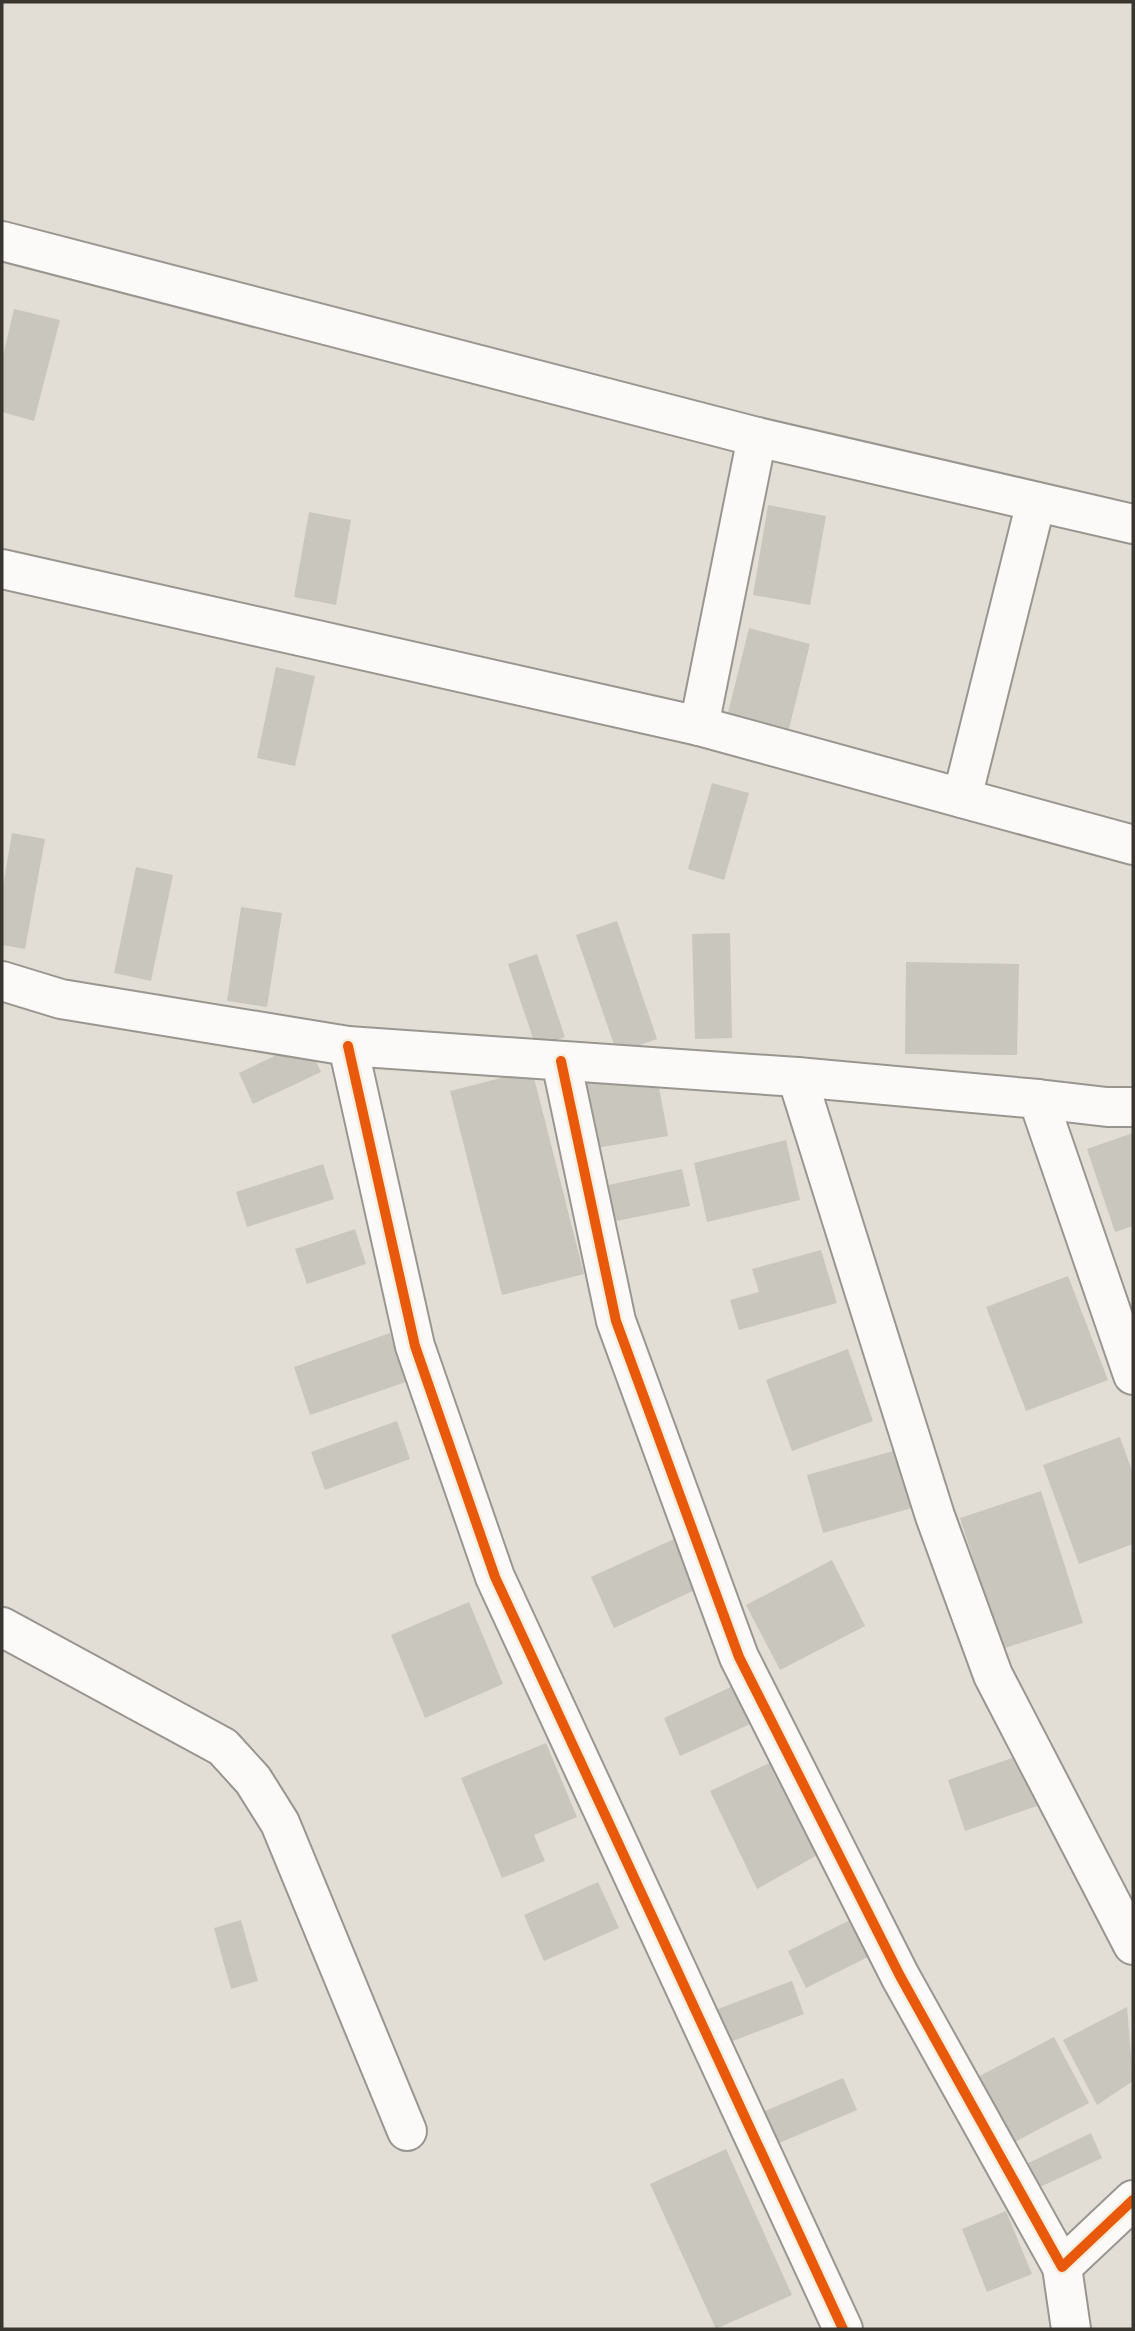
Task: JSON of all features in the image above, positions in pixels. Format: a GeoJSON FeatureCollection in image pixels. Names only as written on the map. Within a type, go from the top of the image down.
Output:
{"type":"FeatureCollection","features":[{"type":"Feature","properties":{"kind":"street"},"geometry":{"type":"LineString","coordinates":[[2,241],[757,437],[1133,524]]}},
{"type":"Feature","properties":{"kind":"street"},"geometry":{"type":"LineString","coordinates":[[699,726],[757,437]]}},
{"type":"Feature","properties":{"kind":"street"},"geometry":{"type":"LineString","coordinates":[[962,798],[1037,502]]}},
{"type":"Feature","properties":{"kind":"street"},"geometry":{"type":"LineString","coordinates":[[2,569],[699,726],[1133,845]]}},
{"type":"Feature","properties":{"kind":"street"},"geometry":{"type":"LineString","coordinates":[[2,981],[61,999],[348,1046],[797,1077],[1107,1107],[1133,1107]]}},
{"type":"Feature","properties":{"kind":"street"},"geometry":{"type":"LineString","coordinates":[[348,1046],[415,1346],[495,1577],[843,2329]]}},
{"type":"Feature","properties":{"kind":"street"},"geometry":{"type":"LineString","coordinates":[[561,1061],[616,1321],[739,1657],[900,1976],[1062,2267],[1071,2329]]}},
{"type":"Feature","properties":{"kind":"street"},"geometry":{"type":"LineString","coordinates":[[797,1077],[935,1516],[993,1675],[1133,1945]]}},
{"type":"Feature","properties":{"kind":"street"},"geometry":{"type":"LineString","coordinates":[[1038,1099],[1133,1376]]}},
{"type":"Feature","properties":{"kind":"street"},"geometry":{"type":"LineString","coordinates":[[2,1627],[223,1747],[253,1780],[280,1823],[407,2130]]}},
{"type":"Feature","properties":{"kind":"street"},"geometry":{"type":"LineString","coordinates":[[1062,2267],[1133,2200]]}},
{"type":"Feature","properties":{"kind":"building"},"geometry":{"type":"Polygon","coordinates":[[[14,309],[60,320],[34,421],[2,412],[2,360],[14,309]]]}},
{"type":"Feature","properties":{"kind":"building"},"geometry":{"type":"Polygon","coordinates":[[[768,505],[826,516],[810,605],[753,595],[768,505]]]}},
{"type":"Feature","properties":{"kind":"building"},"geometry":{"type":"Polygon","coordinates":[[[309,512],[351,520],[336,605],[294,597],[309,512]]]}},
{"type":"Feature","properties":{"kind":"building"},"geometry":{"type":"Polygon","coordinates":[[[749,628],[810,644],[789,729],[728,713],[749,628]]]}},
{"type":"Feature","properties":{"kind":"building"},"geometry":{"type":"Polygon","coordinates":[[[276,667],[315,676],[295,766],[257,758],[276,667]]]}},
{"type":"Feature","properties":{"kind":"building"},"geometry":{"type":"Polygon","coordinates":[[[712,783],[749,793],[724,880],[688,869],[712,783]]]}},
{"type":"Feature","properties":{"kind":"building"},"geometry":{"type":"Polygon","coordinates":[[[12,833],[45,839],[25,949],[2,945],[2,892],[12,833]]]}},
{"type":"Feature","properties":{"kind":"building"},"geometry":{"type":"Polygon","coordinates":[[[136,867],[173,875],[151,981],[114,973],[136,867]]]}},
{"type":"Feature","properties":{"kind":"building"},"geometry":{"type":"Polygon","coordinates":[[[241,907],[282,913],[267,1007],[227,1001],[241,907]]]}},
{"type":"Feature","properties":{"kind":"building"},"geometry":{"type":"Polygon","coordinates":[[[617,921],[657,1039],[617,1053],[576,935],[617,921]]]}},
{"type":"Feature","properties":{"kind":"building"},"geometry":{"type":"Polygon","coordinates":[[[730,933],[732,1038],[695,1039],[692,934],[730,933]]]}},
{"type":"Feature","properties":{"kind":"building"},"geometry":{"type":"Polygon","coordinates":[[[537,954],[565,1037],[536,1047],[508,964],[537,954]]]}},
{"type":"Feature","properties":{"kind":"building"},"geometry":{"type":"Polygon","coordinates":[[[906,962],[1019,964],[1017,1055],[905,1054],[906,962]]]}},
{"type":"Feature","properties":{"kind":"building"},"geometry":{"type":"Polygon","coordinates":[[[306,1041],[321,1072],[253,1104],[239,1073],[306,1041]]]}},
{"type":"Feature","properties":{"kind":"building"},"geometry":{"type":"Polygon","coordinates":[[[532,1070],[584,1274],[502,1295],[450,1091],[532,1070]]]}},
{"type":"Feature","properties":{"kind":"building"},"geometry":{"type":"Polygon","coordinates":[[[656,1071],[668,1136],[596,1148],[585,1083],[656,1071]]]}},
{"type":"Feature","properties":{"kind":"building"},"geometry":{"type":"Polygon","coordinates":[[[1133,1133],[1133,1226],[1115,1232],[1087,1149],[1133,1133]]]}},
{"type":"Feature","properties":{"kind":"building"},"geometry":{"type":"Polygon","coordinates":[[[786,1140],[800,1200],[707,1222],[694,1163],[786,1140]]]}},
{"type":"Feature","properties":{"kind":"building"},"geometry":{"type":"Polygon","coordinates":[[[323,1164],[334,1199],[247,1227],[236,1192],[323,1164]]]}},
{"type":"Feature","properties":{"kind":"building"},"geometry":{"type":"Polygon","coordinates":[[[682,1169],[690,1206],[602,1224],[595,1188],[682,1169]]]}},
{"type":"Feature","properties":{"kind":"building"},"geometry":{"type":"Polygon","coordinates":[[[355,1229],[366,1264],[307,1284],[295,1249],[355,1229]]]}},
{"type":"Feature","properties":{"kind":"building"},"geometry":{"type":"Polygon","coordinates":[[[821,1250],[837,1303],[739,1330],[730,1300],[759,1292],[752,1269],[821,1250]]]}},
{"type":"Feature","properties":{"kind":"building"},"geometry":{"type":"Polygon","coordinates":[[[1068,1276],[1108,1380],[1026,1411],[986,1307],[1068,1276]]]}},
{"type":"Feature","properties":{"kind":"building"},"geometry":{"type":"Polygon","coordinates":[[[390,1333],[406,1382],[310,1415],[294,1367],[390,1333]]]}},
{"type":"Feature","properties":{"kind":"building"},"geometry":{"type":"Polygon","coordinates":[[[848,1349],[873,1421],[792,1451],[766,1380],[848,1349]]]}},
{"type":"Feature","properties":{"kind":"building"},"geometry":{"type":"Polygon","coordinates":[[[397,1421],[410,1459],[325,1490],[311,1452],[397,1421]]]}},
{"type":"Feature","properties":{"kind":"building"},"geometry":{"type":"Polygon","coordinates":[[[1120,1437],[1133,1474],[1133,1544],[1079,1564],[1043,1465],[1120,1437]]]}},
{"type":"Feature","properties":{"kind":"building"},"geometry":{"type":"Polygon","coordinates":[[[897,1450],[912,1508],[823,1533],[807,1475],[897,1450]]]}},
{"type":"Feature","properties":{"kind":"building"},"geometry":{"type":"Polygon","coordinates":[[[1041,1491],[1083,1623],[1002,1649],[960,1518],[1041,1491]]]}},
{"type":"Feature","properties":{"kind":"building"},"geometry":{"type":"Polygon","coordinates":[[[674,1539],[697,1589],[614,1628],[591,1577],[674,1539]]]}},
{"type":"Feature","properties":{"kind":"building"},"geometry":{"type":"Polygon","coordinates":[[[832,1560],[865,1626],[780,1670],[746,1605],[832,1560]]]}},
{"type":"Feature","properties":{"kind":"building"},"geometry":{"type":"Polygon","coordinates":[[[469,1602],[503,1684],[425,1718],[391,1635],[469,1602]]]}},
{"type":"Feature","properties":{"kind":"building"},"geometry":{"type":"Polygon","coordinates":[[[746,1680],[768,1716],[680,1756],[664,1718],[746,1680]]]}},
{"type":"Feature","properties":{"kind":"building"},"geometry":{"type":"Polygon","coordinates":[[[546,1743],[577,1817],[534,1835],[545,1861],[502,1878],[461,1778],[546,1743]]]}},
{"type":"Feature","properties":{"kind":"building"},"geometry":{"type":"Polygon","coordinates":[[[1021,1755],[1037,1806],[965,1831],[948,1780],[1021,1755]]]}},
{"type":"Feature","properties":{"kind":"building"},"geometry":{"type":"Polygon","coordinates":[[[782,1757],[828,1849],[757,1889],[710,1791],[782,1757]]]}},
{"type":"Feature","properties":{"kind":"building"},"geometry":{"type":"Polygon","coordinates":[[[598,1882],[619,1928],[544,1961],[524,1915],[598,1882]]]}},
{"type":"Feature","properties":{"kind":"building"},"geometry":{"type":"Polygon","coordinates":[[[862,1914],[880,1951],[806,1988],[788,1951],[862,1914]]]}},
{"type":"Feature","properties":{"kind":"building"},"geometry":{"type":"Polygon","coordinates":[[[241,1920],[258,1981],[231,1989],[214,1928],[241,1920]]]}},
{"type":"Feature","properties":{"kind":"building"},"geometry":{"type":"Polygon","coordinates":[[[792,1981],[804,2014],[722,2045],[710,2012],[792,1981]]]}},
{"type":"Feature","properties":{"kind":"building"},"geometry":{"type":"Polygon","coordinates":[[[1127,2007],[1133,2081],[1097,2105],[1063,2040],[1127,2007]]]}},
{"type":"Feature","properties":{"kind":"building"},"geometry":{"type":"Polygon","coordinates":[[[1054,2037],[1089,2103],[1007,2146],[972,2080],[1054,2037]]]}},
{"type":"Feature","properties":{"kind":"building"},"geometry":{"type":"Polygon","coordinates":[[[843,2078],[857,2110],[772,2146],[758,2114],[843,2078]]]}},
{"type":"Feature","properties":{"kind":"building"},"geometry":{"type":"Polygon","coordinates":[[[1091,2133],[1102,2158],[1023,2195],[1012,2171],[1091,2133]]]}},
{"type":"Feature","properties":{"kind":"building"},"geometry":{"type":"Polygon","coordinates":[[[726,2149],[792,2295],[716,2329],[650,2184],[726,2149]]]}},
{"type":"Feature","properties":{"kind":"building"},"geometry":{"type":"Polygon","coordinates":[[[1006,2211],[1032,2274],[987,2292],[962,2229],[1006,2211]]]}},
{"type":"Feature","properties":{"kind":"cycle path"},"geometry":{"type":"LineString","coordinates":[[348,1046],[415,1346],[495,1577],[843,2329]]}},
{"type":"Feature","properties":{"kind":"cycle path"},"geometry":{"type":"LineString","coordinates":[[561,1061],[616,1321],[739,1657],[900,1976],[1062,2267],[1133,2200]]}}]}
